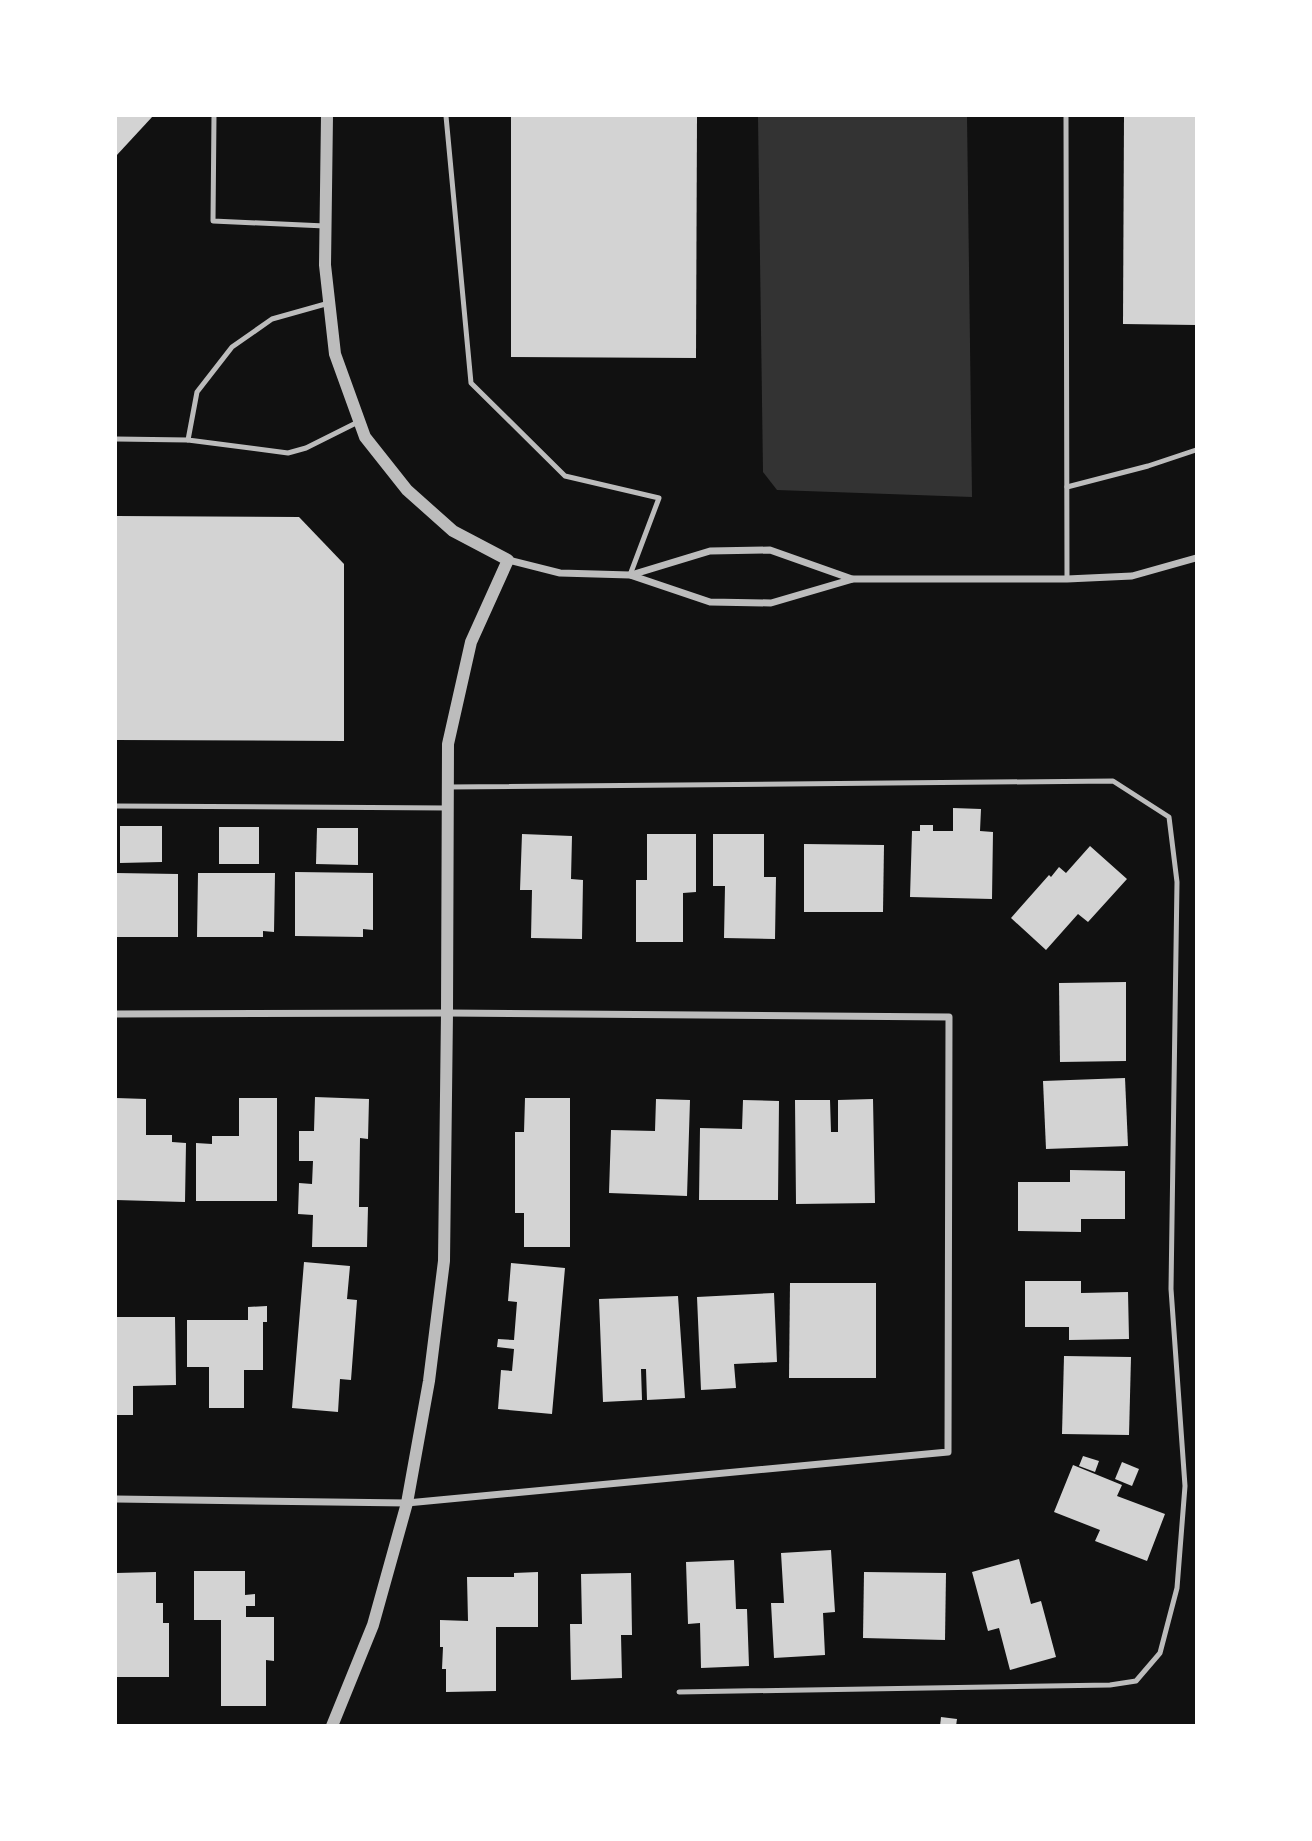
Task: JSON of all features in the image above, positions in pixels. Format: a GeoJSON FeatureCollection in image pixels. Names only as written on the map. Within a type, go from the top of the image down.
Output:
{"type":"FeatureCollection","features":[{"type":"Feature","properties":{"kind":"street"},"geometry":{"type":"LineString","coordinates":[[327,116],[325,265],[335,354],[365,436],[407,490],[453,531],[508,560],[560,573],[630,575],[710,602],[771,603],[853,579],[1067,579],[1132,576],[1196,558]]}},
{"type":"Feature","properties":{"kind":"street"},"geometry":{"type":"LineString","coordinates":[[630,575],[710,551],[770,550],[853,579]]}},
{"type":"Feature","properties":{"kind":"street"},"geometry":{"type":"LineString","coordinates":[[332,1726],[373,1625],[407,1503],[429,1381],[444,1261],[448,744],[471,642],[508,560]]}},
{"type":"Feature","properties":{"kind":"street"},"geometry":{"type":"LineString","coordinates":[[116,1014],[447,1013],[949,1017],[948,1452],[407,1503],[116,1499]]}},
{"type":"Feature","properties":{"kind":"lane"},"geometry":{"type":"LineString","coordinates":[[214,116],[214,221],[325,226]]}},
{"type":"Feature","properties":{"kind":"lane"},"geometry":{"type":"LineString","coordinates":[[446,116],[471,383],[565,477],[659,498],[630,575]]}},
{"type":"Feature","properties":{"kind":"lane"},"geometry":{"type":"LineString","coordinates":[[1066,116],[1067,579]]}},
{"type":"Feature","properties":{"kind":"lane"},"geometry":{"type":"LineString","coordinates":[[188,440],[197,392],[232,347],[272,319],[330,303]]}},
{"type":"Feature","properties":{"kind":"lane"},"geometry":{"type":"LineString","coordinates":[[116,439],[188,440],[288,453],[306,448],[359,421]]}},
{"type":"Feature","properties":{"kind":"lane"},"geometry":{"type":"LineString","coordinates":[[1067,488],[1196,450]]}},
{"type":"Feature","properties":{"kind":"lane"},"geometry":{"type":"LineString","coordinates":[[448,787],[1113,781],[1169,817],[1177,882],[1171,1289],[1185,1486],[1177,1588],[1160,1653],[1136,1681],[1110,1685],[679,1692]]}},
{"type":"Feature","properties":{"kind":"lane"},"geometry":{"type":"LineString","coordinates":[[116,806],[447,808]]}},
{"type":"Feature","properties":{"kind":"shaded area"},"geometry":{"type":"Polygon","coordinates":[[[758,116],[967,116],[972,497],[777,490],[763,472],[758,116]]]}},
{"type":"Feature","properties":{"kind":"building"},"geometry":{"type":"Polygon","coordinates":[[[116,116],[153,116],[116,156],[116,116]]]}},
{"type":"Feature","properties":{"kind":"building"},"geometry":{"type":"Polygon","coordinates":[[[511,116],[697,116],[696,358],[511,357],[511,116]]]}},
{"type":"Feature","properties":{"kind":"building"},"geometry":{"type":"Polygon","coordinates":[[[1124,116],[1196,116],[1196,325],[1123,324],[1124,116]]]}},
{"type":"Feature","properties":{"kind":"building"},"geometry":{"type":"Polygon","coordinates":[[[116,516],[299,517],[344,564],[344,741],[116,740],[116,516]]]}},
{"type":"Feature","properties":{"kind":"building"},"geometry":{"type":"Polygon","coordinates":[[[953,808],[981,809],[980,831],[993,832],[992,899],[910,897],[912,831],[920,831],[920,825],[933,825],[933,831],[953,831],[953,808]]]}},
{"type":"Feature","properties":{"kind":"building"},"geometry":{"type":"Polygon","coordinates":[[[120,826],[162,826],[162,862],[120,863],[120,826]]]}},
{"type":"Feature","properties":{"kind":"building"},"geometry":{"type":"Polygon","coordinates":[[[219,827],[259,827],[259,864],[219,864],[219,827]]]}},
{"type":"Feature","properties":{"kind":"building"},"geometry":{"type":"Polygon","coordinates":[[[317,828],[358,828],[358,865],[316,864],[317,828]]]}},
{"type":"Feature","properties":{"kind":"building"},"geometry":{"type":"Polygon","coordinates":[[[522,834],[572,836],[571,879],[583,880],[582,939],[531,938],[532,890],[520,890],[522,834]]]}},
{"type":"Feature","properties":{"kind":"building"},"geometry":{"type":"Polygon","coordinates":[[[647,834],[696,834],[696,892],[683,893],[683,942],[636,942],[636,880],[647,880],[647,834]]]}},
{"type":"Feature","properties":{"kind":"building"},"geometry":{"type":"Polygon","coordinates":[[[713,834],[764,834],[764,877],[776,877],[775,939],[724,938],[725,886],[713,886],[713,834]]]}},
{"type":"Feature","properties":{"kind":"building"},"geometry":{"type":"Polygon","coordinates":[[[804,844],[884,845],[883,912],[804,912],[804,844]]]}},
{"type":"Feature","properties":{"kind":"building"},"geometry":{"type":"Polygon","coordinates":[[[1090,846],[1127,879],[1088,922],[1078,914],[1046,950],[1011,918],[1049,875],[1051,877],[1059,867],[1066,873],[1090,846]]]}},
{"type":"Feature","properties":{"kind":"building"},"geometry":{"type":"Polygon","coordinates":[[[295,872],[373,873],[373,930],[363,929],[363,937],[295,936],[295,872]]]}},
{"type":"Feature","properties":{"kind":"building"},"geometry":{"type":"Polygon","coordinates":[[[116,873],[178,874],[178,937],[116,937],[116,873]]]}},
{"type":"Feature","properties":{"kind":"building"},"geometry":{"type":"Polygon","coordinates":[[[198,873],[275,873],[274,932],[263,931],[263,937],[197,937],[198,873]]]}},
{"type":"Feature","properties":{"kind":"building"},"geometry":{"type":"Polygon","coordinates":[[[1126,982],[1126,1061],[1060,1062],[1059,983],[1126,982]]]}},
{"type":"Feature","properties":{"kind":"building"},"geometry":{"type":"Polygon","coordinates":[[[1125,1078],[1128,1146],[1046,1149],[1043,1081],[1125,1078]]]}},
{"type":"Feature","properties":{"kind":"building"},"geometry":{"type":"Polygon","coordinates":[[[315,1097],[369,1099],[368,1139],[360,1138],[359,1207],[368,1207],[367,1247],[312,1247],[313,1215],[298,1214],[299,1183],[312,1184],[313,1161],[299,1161],[299,1131],[314,1131],[315,1097]]]}},
{"type":"Feature","properties":{"kind":"building"},"geometry":{"type":"Polygon","coordinates":[[[116,1098],[146,1099],[146,1135],[172,1135],[172,1142],[186,1143],[185,1202],[116,1200],[116,1098]]]}},
{"type":"Feature","properties":{"kind":"building"},"geometry":{"type":"Polygon","coordinates":[[[239,1098],[277,1098],[277,1201],[196,1201],[196,1143],[212,1144],[212,1136],[239,1136],[239,1098]]]}},
{"type":"Feature","properties":{"kind":"building"},"geometry":{"type":"Polygon","coordinates":[[[525,1098],[570,1098],[570,1247],[524,1247],[524,1213],[515,1213],[515,1132],[524,1132],[525,1098]]]}},
{"type":"Feature","properties":{"kind":"building"},"geometry":{"type":"Polygon","coordinates":[[[656,1099],[690,1100],[687,1196],[609,1193],[611,1130],[655,1131],[656,1099]]]}},
{"type":"Feature","properties":{"kind":"building"},"geometry":{"type":"Polygon","coordinates":[[[873,1099],[875,1203],[796,1204],[795,1100],[830,1100],[831,1132],[838,1132],[838,1100],[873,1099]]]}},
{"type":"Feature","properties":{"kind":"building"},"geometry":{"type":"Polygon","coordinates":[[[743,1100],[779,1101],[778,1200],[699,1200],[700,1128],[742,1129],[743,1100]]]}},
{"type":"Feature","properties":{"kind":"building"},"geometry":{"type":"Polygon","coordinates":[[[1070,1170],[1125,1171],[1125,1219],[1081,1219],[1081,1232],[1018,1231],[1018,1182],[1070,1182],[1070,1170]]]}},
{"type":"Feature","properties":{"kind":"building"},"geometry":{"type":"Polygon","coordinates":[[[304,1262],[350,1266],[347,1299],[357,1300],[351,1380],[340,1379],[338,1412],[292,1408],[304,1262]]]}},
{"type":"Feature","properties":{"kind":"building"},"geometry":{"type":"Polygon","coordinates":[[[511,1263],[565,1268],[552,1414],[498,1409],[501,1370],[512,1371],[514,1349],[497,1347],[498,1339],[514,1340],[517,1302],[508,1301],[511,1263]]]}},
{"type":"Feature","properties":{"kind":"building"},"geometry":{"type":"Polygon","coordinates":[[[1025,1281],[1081,1281],[1081,1293],[1128,1292],[1129,1339],[1069,1340],[1069,1327],[1025,1327],[1025,1281]]]}},
{"type":"Feature","properties":{"kind":"building"},"geometry":{"type":"Polygon","coordinates":[[[790,1283],[876,1283],[876,1378],[789,1378],[790,1283]]]}},
{"type":"Feature","properties":{"kind":"building"},"geometry":{"type":"Polygon","coordinates":[[[774,1293],[777,1362],[734,1364],[736,1388],[701,1390],[697,1297],[774,1293]]]}},
{"type":"Feature","properties":{"kind":"building"},"geometry":{"type":"Polygon","coordinates":[[[678,1296],[685,1398],[647,1400],[646,1369],[641,1369],[642,1400],[603,1402],[599,1299],[678,1296]]]}},
{"type":"Feature","properties":{"kind":"building"},"geometry":{"type":"Polygon","coordinates":[[[267,1306],[267,1322],[263,1322],[263,1370],[244,1370],[244,1408],[209,1408],[209,1367],[187,1367],[187,1320],[248,1320],[248,1307],[267,1306]]]}},
{"type":"Feature","properties":{"kind":"building"},"geometry":{"type":"Polygon","coordinates":[[[116,1317],[175,1317],[176,1385],[133,1386],[133,1415],[116,1415],[116,1317]]]}},
{"type":"Feature","properties":{"kind":"building"},"geometry":{"type":"Polygon","coordinates":[[[1064,1356],[1131,1357],[1129,1435],[1062,1434],[1064,1356]]]}},
{"type":"Feature","properties":{"kind":"building"},"geometry":{"type":"Polygon","coordinates":[[[1083,1456],[1099,1461],[1095,1472],[1079,1466],[1083,1456]]]}},
{"type":"Feature","properties":{"kind":"building"},"geometry":{"type":"Polygon","coordinates":[[[1122,1462],[1139,1469],[1132,1486],[1115,1479],[1122,1462]]]}},
{"type":"Feature","properties":{"kind":"building"},"geometry":{"type":"Polygon","coordinates":[[[1073,1465],[1122,1485],[1117,1496],[1165,1514],[1147,1561],[1095,1541],[1100,1530],[1054,1512],[1073,1465]]]}},
{"type":"Feature","properties":{"kind":"building"},"geometry":{"type":"Polygon","coordinates":[[[831,1550],[835,1612],[823,1613],[825,1655],[774,1658],[771,1603],[784,1603],[781,1553],[831,1550]]]}},
{"type":"Feature","properties":{"kind":"building"},"geometry":{"type":"Polygon","coordinates":[[[1019,1559],[1031,1604],[1041,1601],[1056,1657],[1010,1670],[999,1628],[988,1631],[972,1572],[1019,1559]]]}},
{"type":"Feature","properties":{"kind":"building"},"geometry":{"type":"Polygon","coordinates":[[[734,1560],[736,1609],[747,1609],[749,1666],[701,1668],[700,1623],[688,1624],[686,1562],[734,1560]]]}},
{"type":"Feature","properties":{"kind":"building"},"geometry":{"type":"Polygon","coordinates":[[[194,1571],[245,1571],[245,1595],[255,1594],[255,1606],[246,1606],[246,1617],[274,1617],[274,1661],[266,1660],[266,1706],[221,1706],[221,1620],[194,1620],[194,1571]]]}},
{"type":"Feature","properties":{"kind":"building"},"geometry":{"type":"Polygon","coordinates":[[[156,1572],[156,1603],[163,1603],[163,1623],[169,1623],[169,1677],[116,1677],[116,1573],[156,1572]]]}},
{"type":"Feature","properties":{"kind":"building"},"geometry":{"type":"Polygon","coordinates":[[[538,1572],[538,1627],[496,1627],[496,1691],[446,1692],[446,1669],[442,1669],[443,1647],[440,1647],[440,1620],[468,1621],[467,1577],[514,1577],[514,1573],[538,1572]]]}},
{"type":"Feature","properties":{"kind":"building"},"geometry":{"type":"Polygon","coordinates":[[[864,1572],[946,1573],[945,1640],[863,1638],[864,1572]]]}},
{"type":"Feature","properties":{"kind":"building"},"geometry":{"type":"Polygon","coordinates":[[[631,1573],[632,1635],[621,1635],[622,1678],[571,1680],[570,1624],[582,1624],[581,1574],[631,1573]]]}},
{"type":"Feature","properties":{"kind":"building"},"geometry":{"type":"Polygon","coordinates":[[[941,1717],[957,1719],[956,1726],[940,1726],[941,1717]]]}}]}
